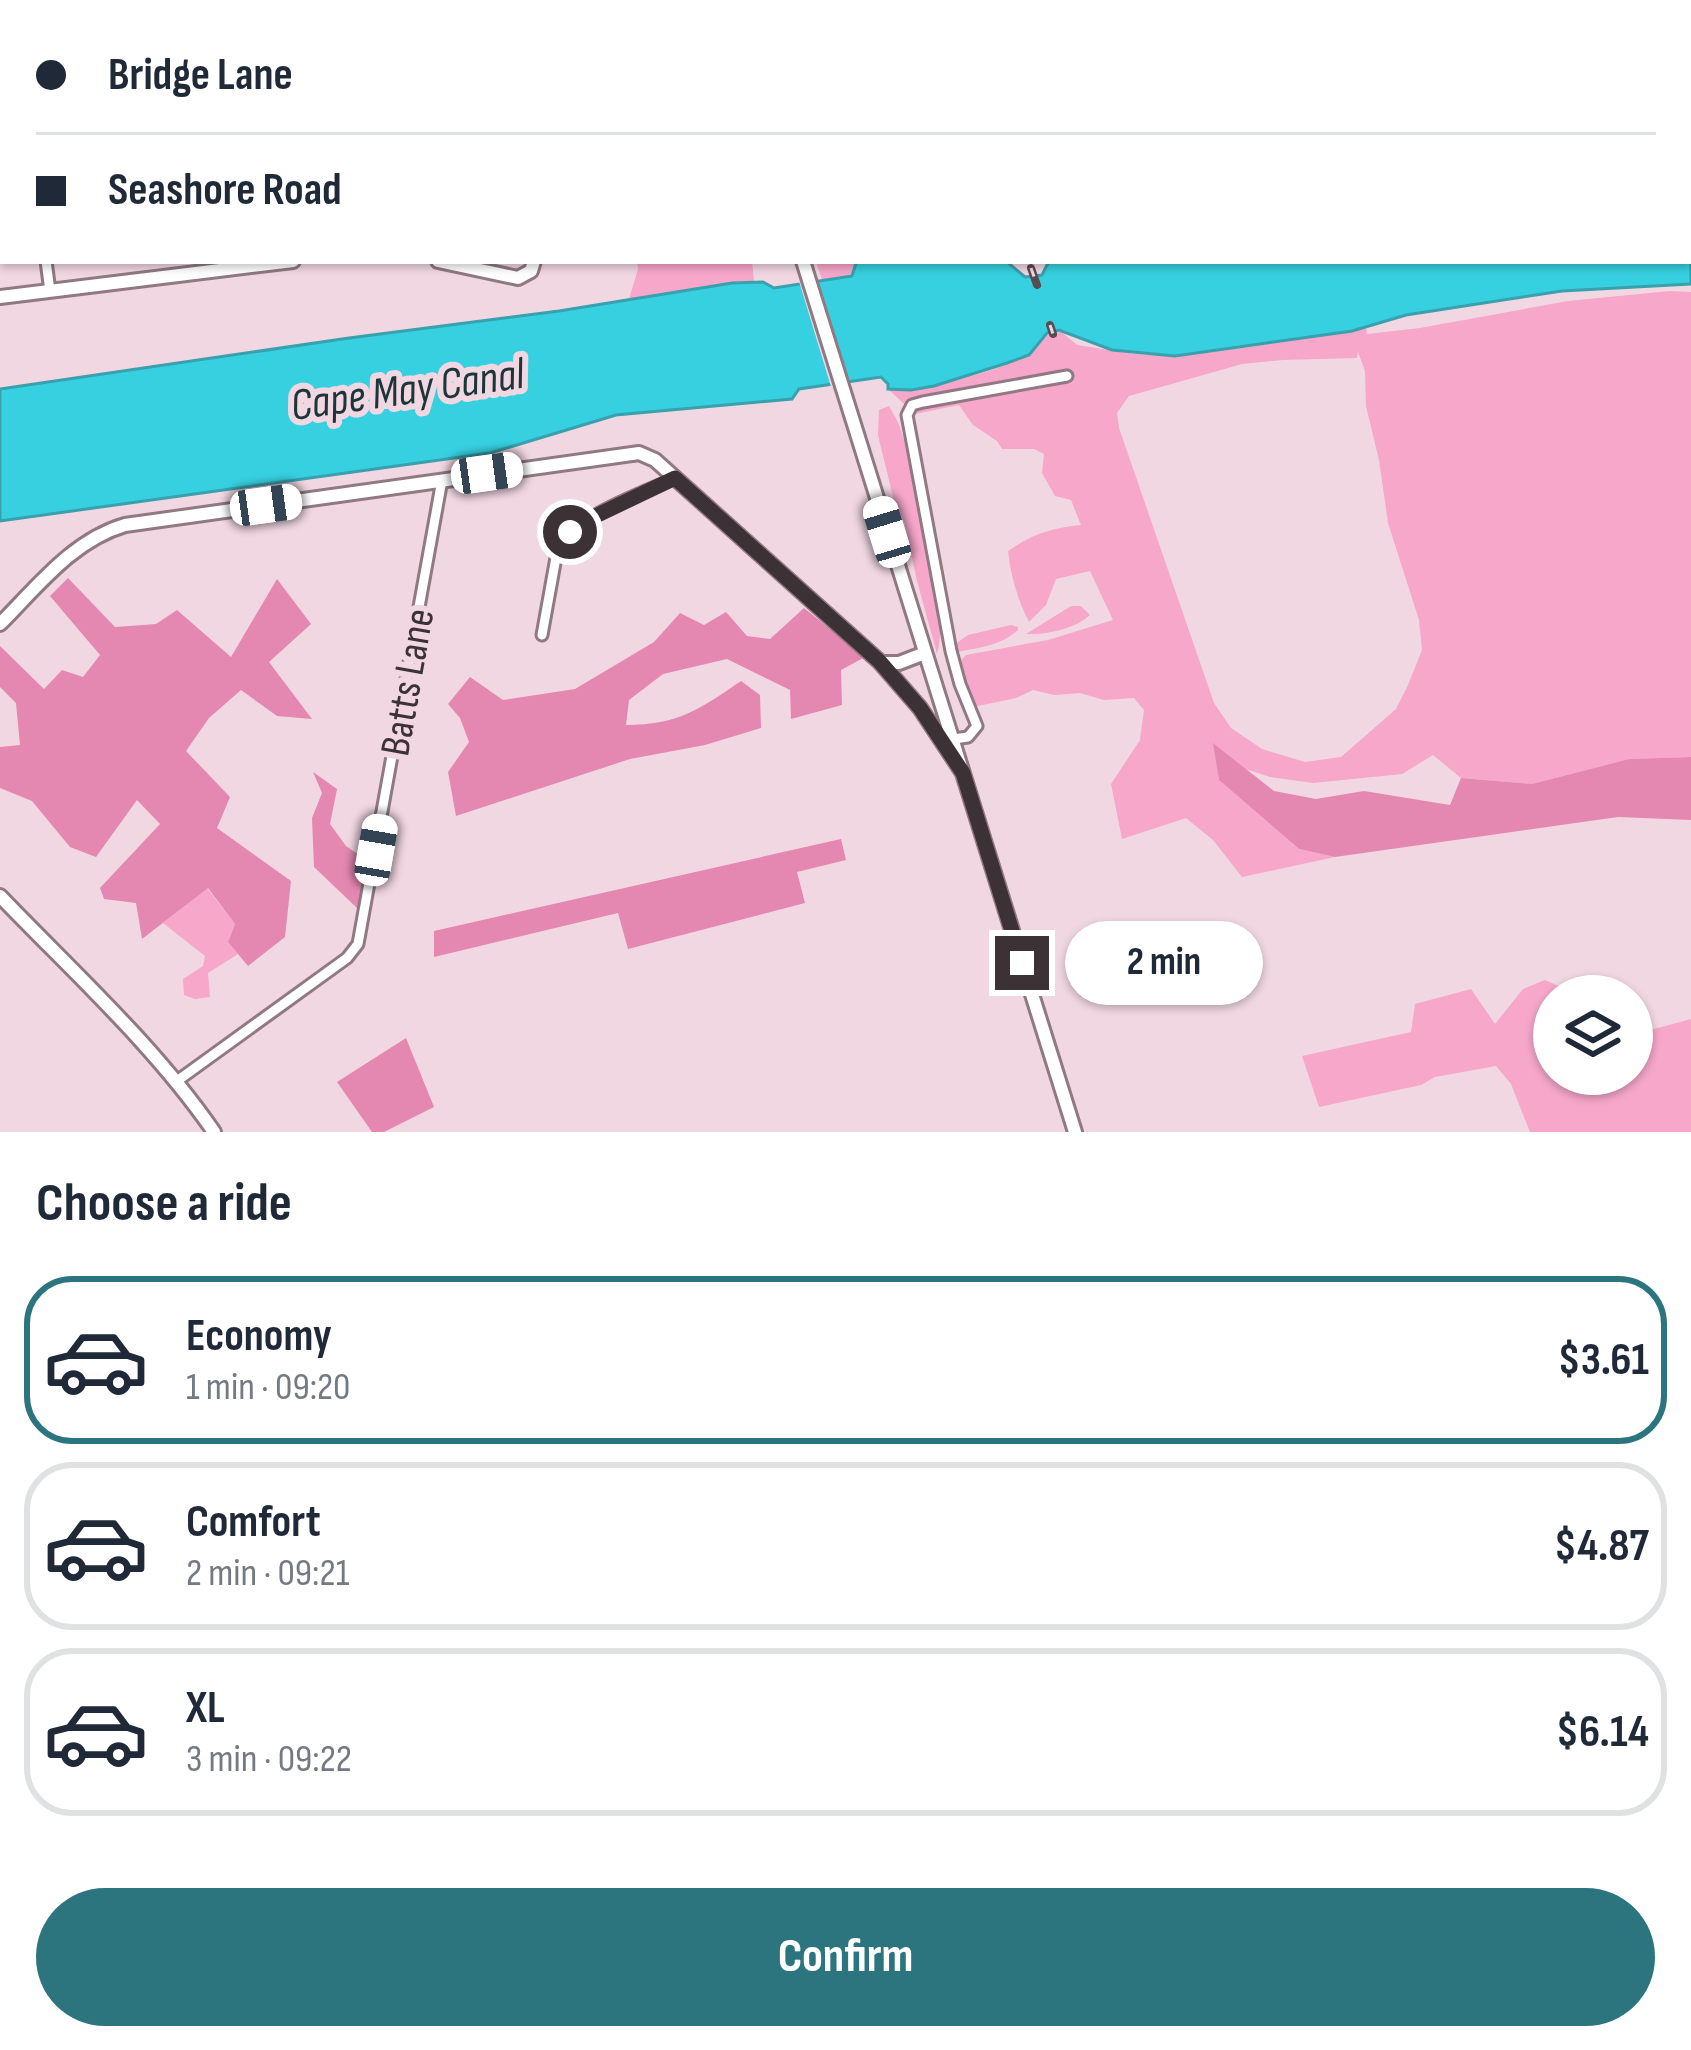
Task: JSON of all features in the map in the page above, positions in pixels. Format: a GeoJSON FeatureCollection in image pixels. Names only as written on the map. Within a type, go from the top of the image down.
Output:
{"type":"FeatureCollection","features":[{"type":"Feature","properties":{"kind":"street"},"geometry":{"type":"LineString","coordinates":[[46,264],[50,291]]}},
{"type":"Feature","properties":{"kind":"street"},"geometry":{"type":"LineString","coordinates":[[0,297],[269,264]]}},
{"type":"Feature","properties":{"kind":"street"},"geometry":{"type":"LineString","coordinates":[[452,264],[518,278],[533,266]]}},
{"type":"Feature","properties":{"kind":"street"},"geometry":{"type":"LineString","coordinates":[[804,264],[1075,1132]]}},
{"type":"Feature","properties":{"kind":"street"},"geometry":{"type":"LineString","coordinates":[[953,739],[968,737],[977,727],[951,651],[907,415],[912,406],[923,402],[1067,376]]}},
{"type":"Feature","properties":{"kind":"street"},"geometry":{"type":"LineString","coordinates":[[0,624],[75,550],[112,529],[630,452],[647,455],[675,478],[880,662],[920,708],[963,773]]}},
{"type":"Feature","properties":{"kind":"street"},"geometry":{"type":"LineString","coordinates":[[542,635],[562,540],[583,522],[675,478]]}},
{"type":"Feature","properties":{"kind":"street","name":"Batts Lane"},"geometry":{"type":"LineString","coordinates":[[177,1081],[347,958],[358,944],[442,480]]}},
{"type":"Feature","properties":{"kind":"street"},"geometry":{"type":"LineString","coordinates":[[880,662],[899,663],[925,653]]}},
{"type":"Feature","properties":{"kind":"street"},"geometry":{"type":"LineString","coordinates":[[0,896],[177,1081],[214,1132]]}},
{"type":"Feature","properties":{"kind":"shaded area"},"geometry":{"type":"Polygon","coordinates":[[[637,264],[752,264],[754,282],[629,299],[637,264]]]}},
{"type":"Feature","properties":{"kind":"shaded area"},"geometry":{"type":"Polygon","coordinates":[[[817,264],[857,264],[853,276],[822,280],[817,264]]]}},
{"type":"Feature","properties":{"kind":"shaded area"},"geometry":{"type":"Polygon","coordinates":[[[1691,292],[1691,757],[1629,759],[1532,784],[1461,778],[1433,755],[1402,774],[1313,783],[1246,769],[1214,744],[1219,780],[1299,849],[1335,857],[1242,877],[1213,840],[1186,818],[1122,839],[1111,784],[1140,740],[1144,710],[1134,698],[1104,700],[1033,690],[973,707],[961,660],[966,655],[1048,640],[1113,620],[1090,571],[1056,579],[1046,605],[1029,622],[1021,604],[1008,551],[1043,533],[1081,525],[1071,500],[1055,496],[1042,473],[1044,454],[1034,449],[1002,449],[973,425],[959,405],[915,414],[888,389],[928,387],[993,369],[1021,358],[1059,330],[1077,345],[1175,356],[1366,328],[1367,334],[1420,328],[1568,301],[1691,292]],[[1358,352],[1357,358],[1242,364],[1129,396],[1117,413],[1214,703],[1231,728],[1262,749],[1305,762],[1341,757],[1396,709],[1422,650],[1419,620],[1388,523],[1366,406],[1365,371],[1358,352]]]}},
{"type":"Feature","properties":{"kind":"shaded area"},"geometry":{"type":"Polygon","coordinates":[[[889,406],[909,458],[940,627],[937,654],[878,435],[879,410],[889,406]]]}},
{"type":"Feature","properties":{"kind":"shaded area"},"geometry":{"type":"Polygon","coordinates":[[[68,578],[115,627],[156,624],[177,610],[231,657],[277,579],[311,624],[269,662],[312,719],[277,716],[241,690],[209,718],[186,751],[230,797],[217,828],[291,881],[285,937],[248,966],[228,942],[235,924],[208,888],[142,939],[136,903],[104,899],[100,888],[160,824],[137,800],[96,857],[70,847],[32,801],[0,788],[0,747],[20,745],[16,703],[0,687],[0,646],[44,689],[62,670],[83,677],[100,655],[50,596],[68,578]]]}},
{"type":"Feature","properties":{"kind":"shaded area"},"geometry":{"type":"Polygon","coordinates":[[[1071,606],[1081,606],[1090,615],[1060,630],[1026,634],[1071,606]]]}},
{"type":"Feature","properties":{"kind":"shaded area"},"geometry":{"type":"Polygon","coordinates":[[[804,608],[865,657],[841,670],[842,705],[791,719],[790,690],[727,659],[663,674],[629,700],[626,725],[688,714],[741,681],[760,695],[761,728],[705,745],[630,759],[456,816],[448,772],[469,742],[460,718],[448,704],[470,677],[503,700],[575,689],[654,642],[680,613],[704,625],[726,612],[747,636],[770,639],[804,608]]]}},
{"type":"Feature","properties":{"kind":"shaded area"},"geometry":{"type":"Polygon","coordinates":[[[1011,625],[1018,630],[997,642],[957,652],[954,645],[968,635],[1011,625]]]}},
{"type":"Feature","properties":{"kind":"shaded area"},"geometry":{"type":"Polygon","coordinates":[[[1213,743],[1274,791],[1316,799],[1364,791],[1450,805],[1461,778],[1532,784],[1629,759],[1691,757],[1691,820],[1618,817],[1335,857],[1299,849],[1219,780],[1213,743]]]}},
{"type":"Feature","properties":{"kind":"shaded area"},"geometry":{"type":"Polygon","coordinates":[[[313,772],[337,789],[330,824],[346,846],[369,862],[358,909],[314,867],[312,818],[322,793],[313,772]]]}},
{"type":"Feature","properties":{"kind":"shaded area"},"geometry":{"type":"Polygon","coordinates":[[[841,839],[846,860],[797,872],[805,903],[628,949],[618,913],[434,957],[434,931],[841,839]]]}},
{"type":"Feature","properties":{"kind":"shaded area"},"geometry":{"type":"Polygon","coordinates":[[[207,888],[235,924],[228,942],[238,954],[208,973],[210,997],[195,999],[184,995],[183,979],[203,966],[205,956],[163,923],[207,888]]]}},
{"type":"Feature","properties":{"kind":"shaded area"},"geometry":{"type":"Polygon","coordinates":[[[1533,985],[1533,1095],[1653,1095],[1653,1029],[1691,1019],[1691,1132],[1530,1132],[1511,1084],[1496,1066],[1319,1107],[1302,1056],[1411,1032],[1415,1004],[1471,989],[1495,1024],[1523,989],[1533,985]]]}},
{"type":"Feature","properties":{"kind":"shaded area"},"geometry":{"type":"Polygon","coordinates":[[[406,1038],[434,1107],[384,1132],[372,1132],[337,1082],[406,1038]]]}},
{"type":"Feature","properties":{"kind":"water","name":"Cape May Canal"},"geometry":{"type":"Polygon","coordinates":[[[856,264],[1010,264],[1025,277],[1042,275],[1048,264],[1691,264],[1691,284],[1562,291],[1406,315],[1352,331],[1175,356],[1112,350],[1059,330],[1047,333],[1029,355],[934,386],[888,389],[881,377],[799,389],[792,399],[616,415],[490,453],[0,521],[0,389],[732,283],[763,282],[774,288],[852,276],[856,264]]]}},
{"type":"Feature","properties":{"kind":"pier"},"geometry":{"type":"Polygon","coordinates":[[[816,275],[850,388],[832,390],[798,278],[816,275]]]}},
{"type":"Feature","properties":{"kind":"railway"},"geometry":{"type":"LineString","coordinates":[[1031,268],[1037,285]]}},
{"type":"Feature","properties":{"kind":"railway"},"geometry":{"type":"LineString","coordinates":[[1050,325],[1053,334]]}},
{"type":"Feature","properties":{"kind":"route"},"geometry":{"type":"LineString","coordinates":[[570,532],[675,478],[880,662],[920,708],[963,773],[1022,963]]}}]}
